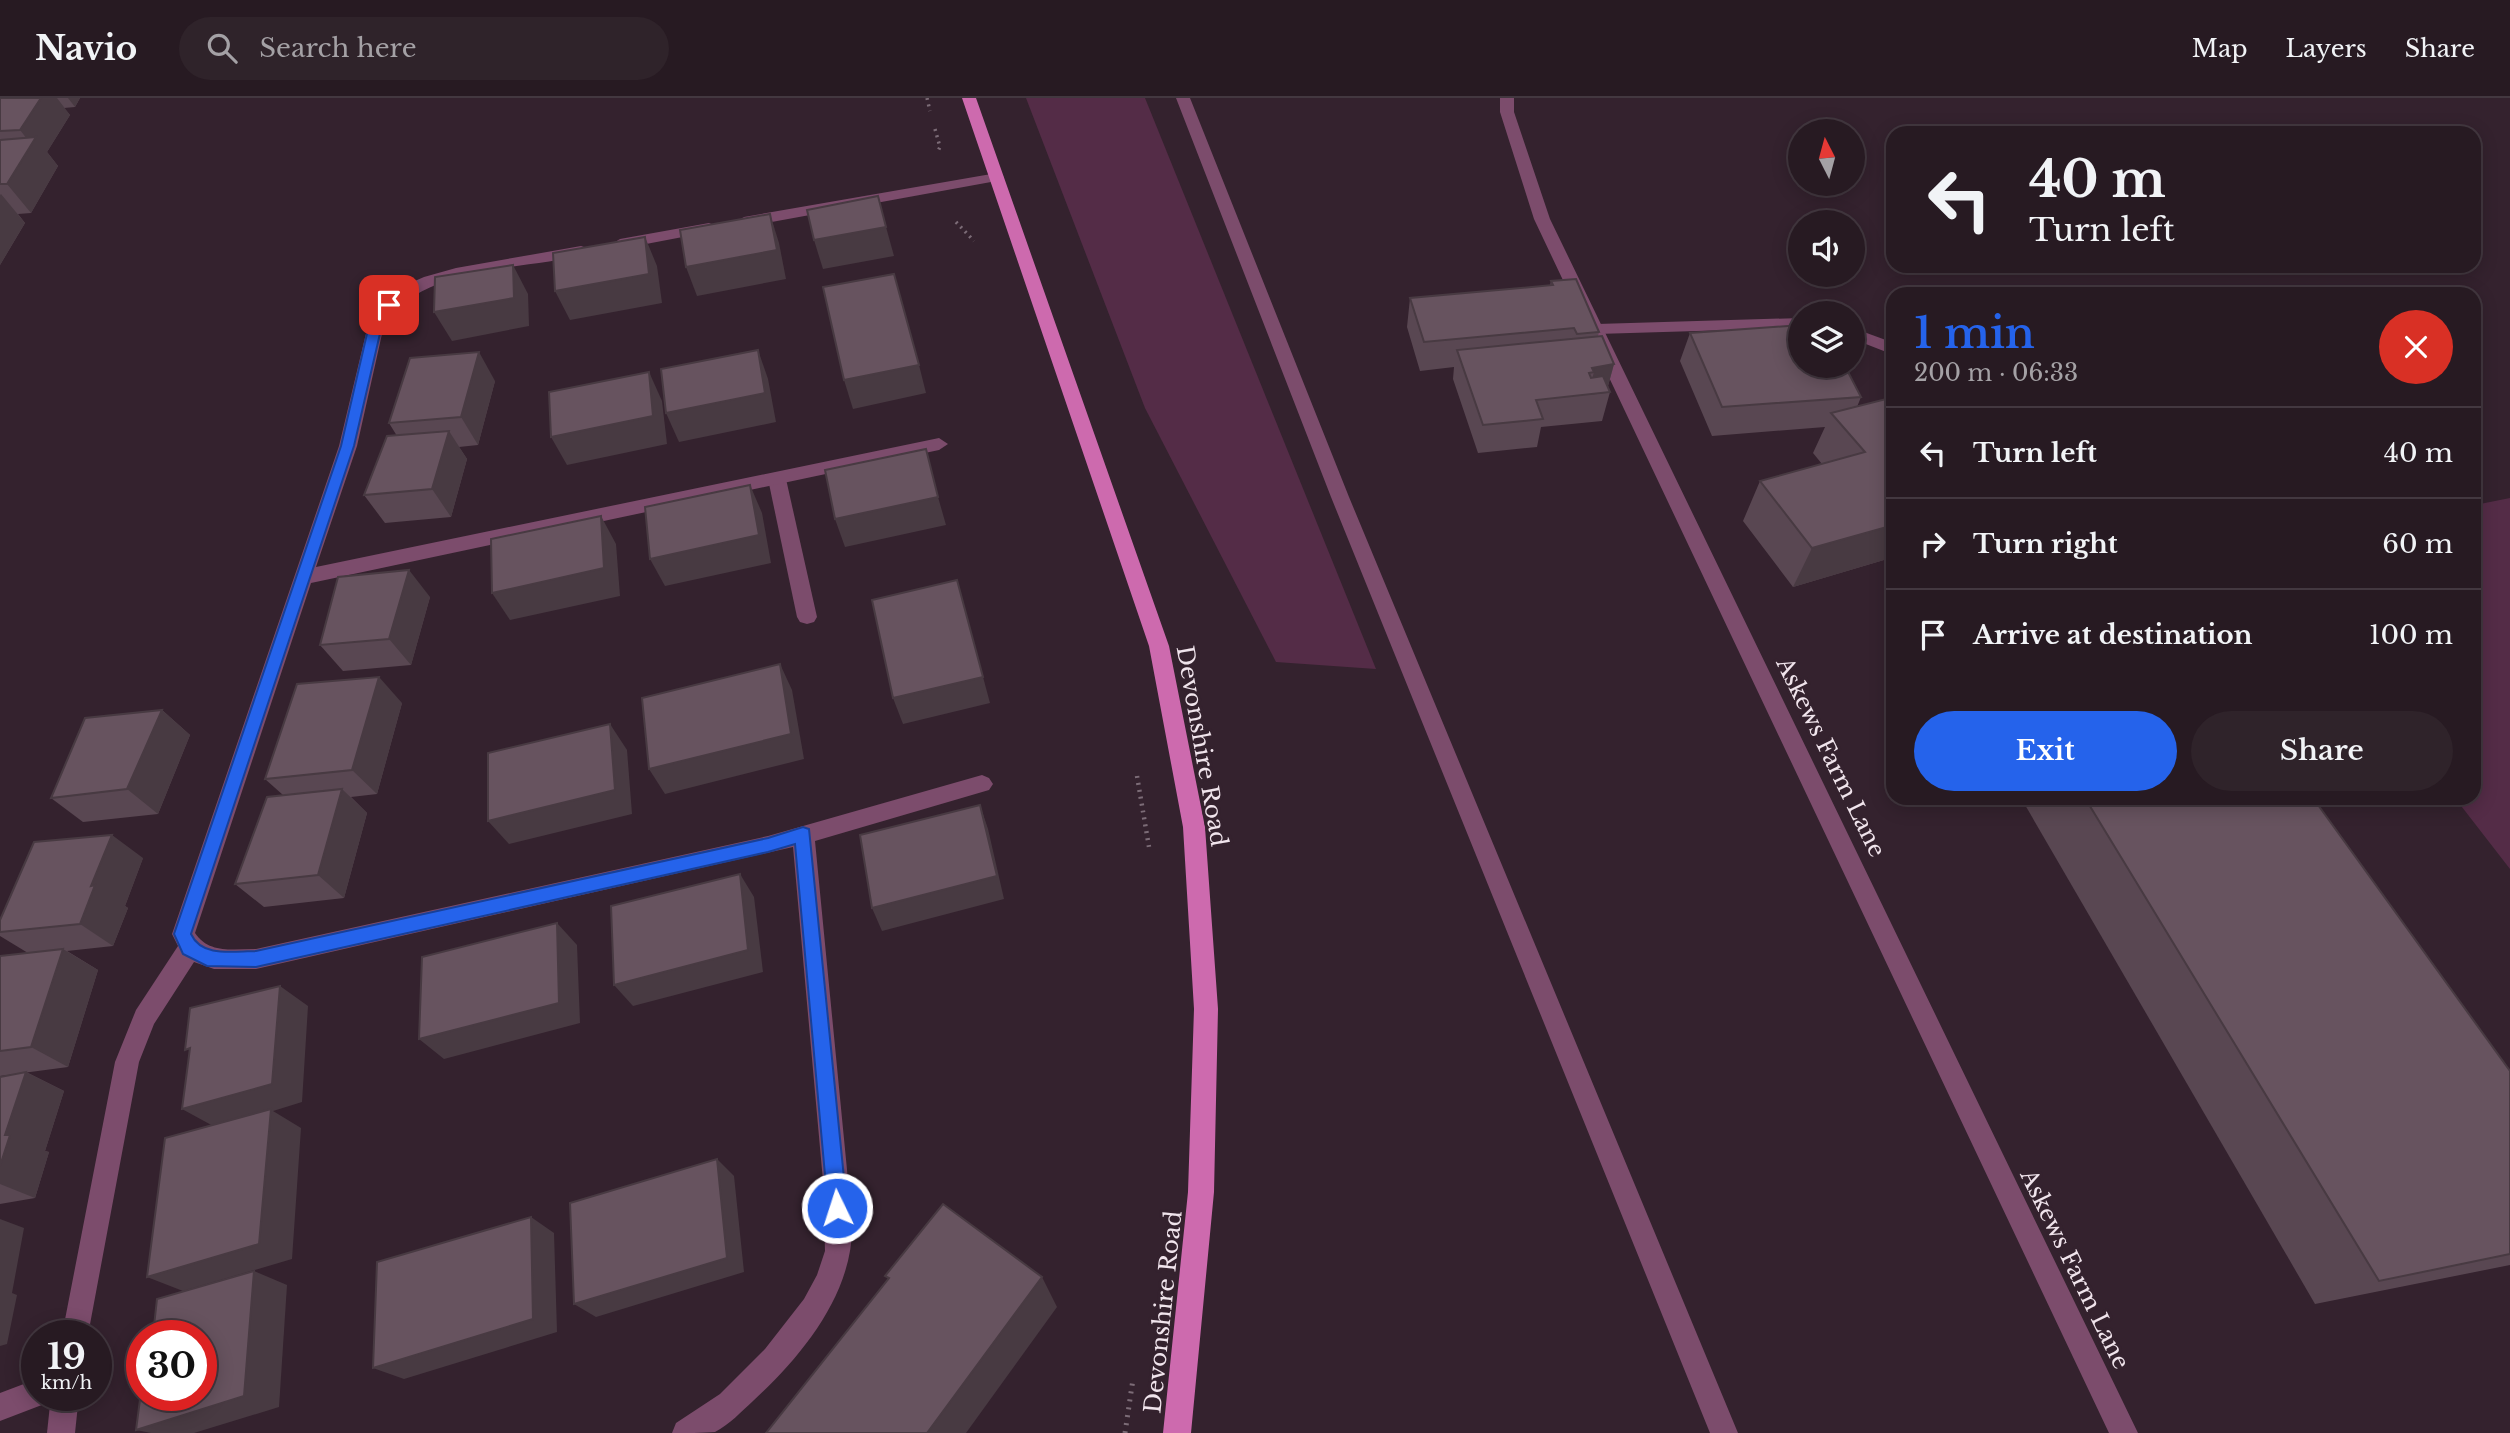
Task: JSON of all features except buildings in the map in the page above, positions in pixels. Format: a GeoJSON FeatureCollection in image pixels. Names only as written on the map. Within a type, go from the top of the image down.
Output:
{"type":"FeatureCollection","features":[{"type":"Feature","properties":{"kind":"main road","name":"Devonshire Road"},"geometry":{"type":"LineString","coordinates":[[969,98],[1160,646],[1194,827],[1206,1009],[1201,1192],[1177,1433]]}},
{"type":"Feature","properties":{"kind":"street"},"geometry":{"type":"LineString","coordinates":[[1184,98],[1340,497],[1724,1433]]}},
{"type":"Feature","properties":{"kind":"street","name":"Askews Farm Lane"},"geometry":{"type":"LineString","coordinates":[[1507,98],[1507,112],[1542,219],[2124,1433]]}},
{"type":"Feature","properties":{"kind":"street"},"geometry":{"type":"LineString","coordinates":[[982,784],[768,845],[256,959],[207,958],[189,949],[183,934],[348,446],[376,325],[389,305],[407,291],[456,273],[997,177]]}},
{"type":"Feature","properties":{"kind":"street"},"geometry":{"type":"LineString","coordinates":[[1597,329],[1788,323]]}},
{"type":"Feature","properties":{"kind":"street"},"geometry":{"type":"LineString","coordinates":[[1865,338],[1886,347]]}},
{"type":"Feature","properties":{"kind":"street"},"geometry":{"type":"LineString","coordinates":[[305,577],[939,444]]}},
{"type":"Feature","properties":{"kind":"street"},"geometry":{"type":"LineString","coordinates":[[776,479],[807,617]]}},
{"type":"Feature","properties":{"kind":"street"},"geometry":{"type":"LineString","coordinates":[[686,1433],[727,1407],[788,1343],[812,1310],[836,1261],[839,1236],[836,1181],[803,834]]}},
{"type":"Feature","properties":{"kind":"street"},"geometry":{"type":"LineString","coordinates":[[78,1320],[127,1062],[144,1018],[189,949]]}},
{"type":"Feature","properties":{"kind":"street"},"geometry":{"type":"LineString","coordinates":[[0,1407],[21,1398]]}},
{"type":"Feature","properties":{"kind":"street"},"geometry":{"type":"LineString","coordinates":[[61,1433],[63,1411]]}},
{"type":"Feature","properties":{"kind":"path"},"geometry":{"type":"LineString","coordinates":[[927,98],[940,147],[935,158],[956,221],[976,246]]}},
{"type":"Feature","properties":{"kind":"path"},"geometry":{"type":"LineString","coordinates":[[1137,775],[1150,853]]}},
{"type":"Feature","properties":{"kind":"path"},"geometry":{"type":"LineString","coordinates":[[1125,1433],[1135,1366]]}},
{"type":"Feature","properties":{"kind":"shaded area"},"geometry":{"type":"Polygon","coordinates":[[[1026,98],[1145,98],[1376,669],[1276,662],[1145,408],[1026,98]]]}},
{"type":"Feature","properties":{"kind":"shaded area"},"geometry":{"type":"Polygon","coordinates":[[[2510,498],[2510,869],[2460,805],[2481,805],[2481,504],[2510,498]]]}},
{"type":"Feature","properties":{"kind":"route"},"geometry":{"type":"LineString","coordinates":[[389,305],[376,325],[348,446],[183,934],[189,949],[207,958],[256,959],[768,845],[803,834],[837,1208]]}}]}
